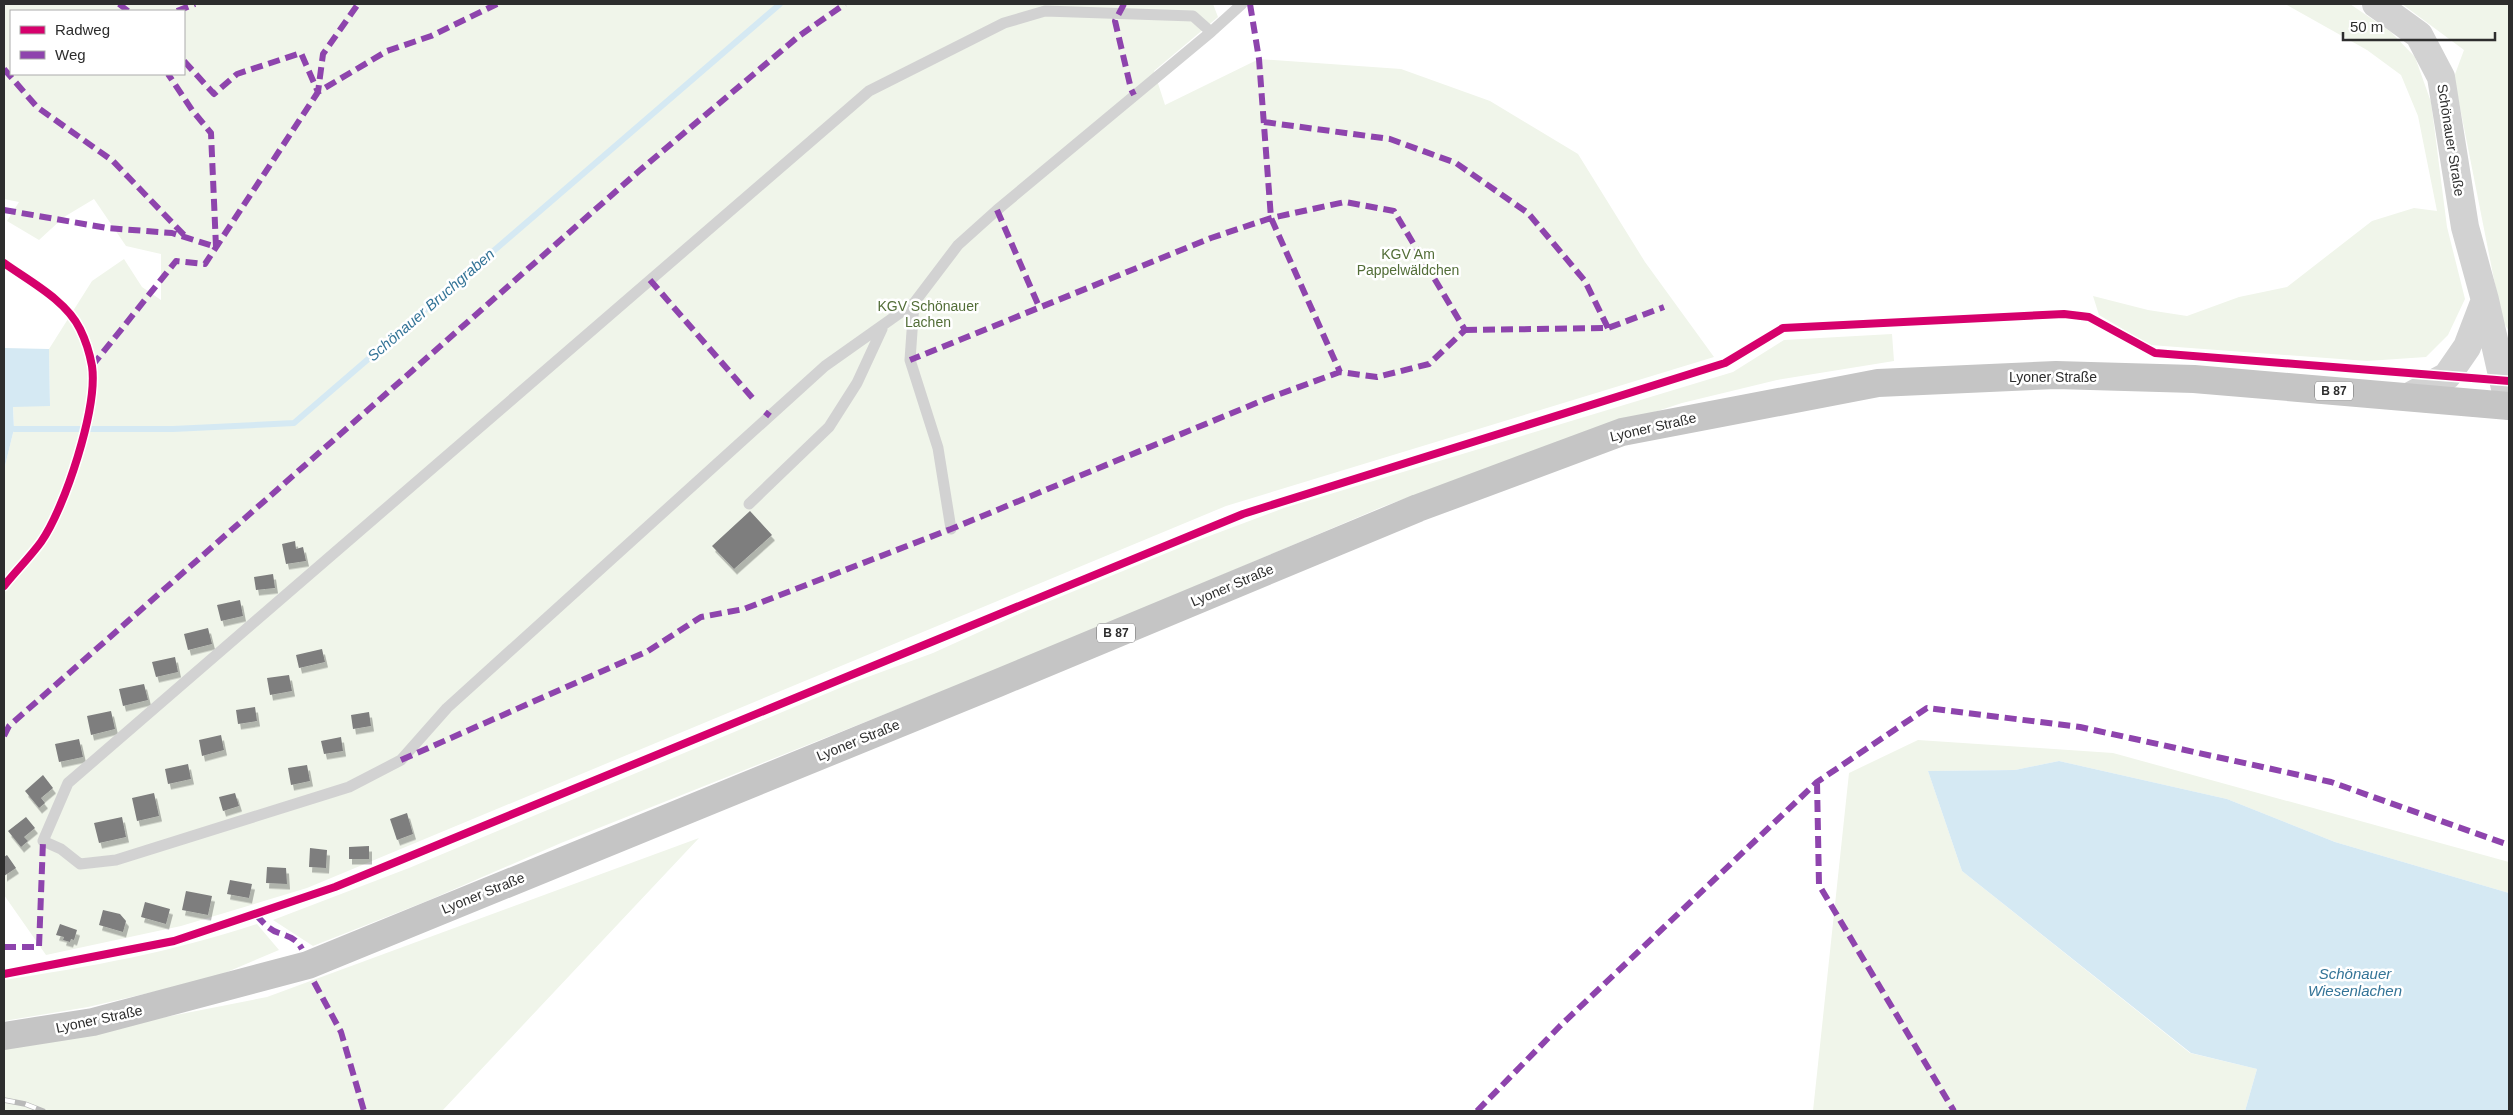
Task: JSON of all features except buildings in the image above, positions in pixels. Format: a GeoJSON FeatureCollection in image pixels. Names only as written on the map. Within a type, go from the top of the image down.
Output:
{"type":"FeatureCollection","features":[{"type":"Feature","properties":{"kind":"main road","name":"Lyoner Straße"},"geometry":{"type":"LineString","coordinates":[[4,1036],[93,1022],[308,965],[1418,508],[1622,432],[1878,383],[2056,374],[2194,379],[2509,406]]}},
{"type":"Feature","properties":{"kind":"street","name":"Schönauer Straße"},"geometry":{"type":"LineString","coordinates":[[2376,4],[2419,35],[2441,77],[2465,227],[2485,300],[2509,406]]}},
{"type":"Feature","properties":{"kind":"street"},"geometry":{"type":"LineString","coordinates":[[2408,397],[2446,376],[2467,347],[2485,300]]}},
{"type":"Feature","properties":{"kind":"lane"},"geometry":{"type":"LineString","coordinates":[[1211,32],[1193,16],[1045,11],[1004,23],[869,91],[68,783],[44,841],[61,849],[80,864],[116,860],[349,787],[401,760],[448,708],[826,366],[914,303],[958,245],[1155,76],[1211,32],[1242,4]]}},
{"type":"Feature","properties":{"kind":"lane"},"geometry":{"type":"LineString","coordinates":[[914,303],[910,360],[938,448],[951,529]]}},
{"type":"Feature","properties":{"kind":"lane"},"geometry":{"type":"LineString","coordinates":[[749,504],[829,427],[857,383],[884,326]]}},
{"type":"Feature","properties":{"kind":"green space"},"geometry":{"type":"Polygon","coordinates":[[[4,4],[1213,4],[1218,17],[1154,71],[1165,105],[1259,59],[1401,69],[1490,101],[1578,154],[1645,262],[1714,357],[1226,506],[307,888],[181,926],[46,955],[4,895],[4,470],[14,429],[13,406],[50,406],[49,349],[92,281],[124,259],[142,287],[161,300],[161,254],[126,246],[94,199],[64,217],[39,240],[7,221],[19,202],[4,199],[4,4]]]}},
{"type":"Feature","properties":{"kind":"green space"},"geometry":{"type":"Polygon","coordinates":[[[2285,4],[2350,4],[2391,32],[2415,57],[2431,102],[2447,227],[2465,299],[2448,335],[2426,357],[2367,361],[2150,345],[2099,315],[2093,296],[2148,310],[2187,316],[2239,297],[2287,287],[2372,221],[2414,208],[2437,211],[2418,116],[2401,75],[2367,50],[2285,4]]]}},
{"type":"Feature","properties":{"kind":"green space"},"geometry":{"type":"Polygon","coordinates":[[[2402,4],[2509,4],[2509,331],[2502,320],[2454,77],[2464,50],[2402,4]]]}},
{"type":"Feature","properties":{"kind":"green space"},"geometry":{"type":"Polygon","coordinates":[[[1892,334],[1894,361],[1777,380],[1682,403],[1526,454],[1382,507],[1051,648],[561,843],[427,901],[313,946],[273,920],[409,868],[854,682],[933,653],[1028,610],[1196,541],[1284,508],[1733,372],[1784,340],[1892,334]]]}},
{"type":"Feature","properties":{"kind":"green space"},"geometry":{"type":"Polygon","coordinates":[[[1918,740],[2113,753],[2509,862],[2509,893],[2335,842],[2227,799],[2059,761],[2015,770],[1928,771],[1962,871],[2190,1053],[2257,1069],[2245,1111],[1813,1111],[1849,773],[1918,740]]]}},
{"type":"Feature","properties":{"kind":"green space"},"geometry":{"type":"Polygon","coordinates":[[[699,838],[442,1111],[4,1111],[4,1049],[267,997],[699,838]]]}},
{"type":"Feature","properties":{"kind":"green space"},"geometry":{"type":"Polygon","coordinates":[[[257,924],[279,950],[213,978],[88,1007],[4,1021],[4,980],[68,970],[163,951],[257,924]]]}},
{"type":"Feature","properties":{"kind":"water"},"geometry":{"type":"Polygon","coordinates":[[[4,348],[49,349],[50,406],[13,407],[14,429],[4,470],[4,348]]]}},
{"type":"Feature","properties":{"kind":"water","name":"Schönauer Wiesenlachen"},"geometry":{"type":"Polygon","coordinates":[[[2059,761],[2227,799],[2335,842],[2509,893],[2509,1111],[2245,1111],[2257,1069],[2191,1053],[1962,871],[1928,771],[2015,770],[2059,761]]]}},
{"type":"Feature","properties":{"kind":"waterway","name":"Schönauer Bruchgraben"},"geometry":{"type":"LineString","coordinates":[[4,426],[14,429],[173,429],[294,423],[780,4]]}},
{"type":"Feature","properties":{"kind":"railway"},"geometry":{"type":"LineString","coordinates":[[4,1100],[25,1104],[43,1111]]}},
{"type":"Feature","properties":{"kind":"marked path"},"geometry":{"type":"LineString","coordinates":[[119,4],[127,10]]}},
{"type":"Feature","properties":{"kind":"marked path"},"geometry":{"type":"LineString","coordinates":[[180,10],[195,4]]}},
{"type":"Feature","properties":{"kind":"marked path"},"geometry":{"type":"LineString","coordinates":[[185,62],[214,94],[237,74],[301,53],[318,92],[323,54],[358,4]]}},
{"type":"Feature","properties":{"kind":"marked path"},"geometry":{"type":"LineString","coordinates":[[92,366],[176,261],[205,264],[318,92],[387,51],[431,36],[497,4]]}},
{"type":"Feature","properties":{"kind":"marked path"},"geometry":{"type":"LineString","coordinates":[[4,736],[9,726],[639,171],[799,36],[845,4]]}},
{"type":"Feature","properties":{"kind":"marked path"},"geometry":{"type":"LineString","coordinates":[[1124,4],[1115,21],[1134,95]]}},
{"type":"Feature","properties":{"kind":"marked path"},"geometry":{"type":"LineString","coordinates":[[1250,4],[1259,59],[1271,218],[1340,372]]}},
{"type":"Feature","properties":{"kind":"marked path"},"geometry":{"type":"LineString","coordinates":[[4,69],[37,107],[113,161],[184,235]]}},
{"type":"Feature","properties":{"kind":"marked path"},"geometry":{"type":"LineString","coordinates":[[4,210],[107,228],[172,233],[216,247],[211,133],[192,110],[169,75]]}},
{"type":"Feature","properties":{"kind":"marked path"},"geometry":{"type":"LineString","coordinates":[[1264,122],[1390,139],[1456,163],[1528,213],[1585,281],[1608,328]]}},
{"type":"Feature","properties":{"kind":"marked path"},"geometry":{"type":"LineString","coordinates":[[401,760],[648,651],[701,617],[744,609],[951,529],[1266,399],[1340,372],[1377,377],[1429,364],[1465,330],[1394,211],[1345,202],[1271,218],[1211,238],[910,360]]}},
{"type":"Feature","properties":{"kind":"marked path"},"geometry":{"type":"LineString","coordinates":[[997,210],[1040,309]]}},
{"type":"Feature","properties":{"kind":"marked path"},"geometry":{"type":"LineString","coordinates":[[650,280],[756,402]]}},
{"type":"Feature","properties":{"kind":"marked path"},"geometry":{"type":"LineString","coordinates":[[1465,330],[1608,328],[1664,307]]}},
{"type":"Feature","properties":{"kind":"marked path"},"geometry":{"type":"LineString","coordinates":[[765,412],[770,416]]}},
{"type":"Feature","properties":{"kind":"marked path"},"geometry":{"type":"LineString","coordinates":[[1477,1111],[1560,1026],[1817,782],[1927,708],[2080,727],[2331,782],[2509,845]]}},
{"type":"Feature","properties":{"kind":"marked path"},"geometry":{"type":"LineString","coordinates":[[1817,782],[1819,885],[1954,1111]]}},
{"type":"Feature","properties":{"kind":"marked path"},"geometry":{"type":"LineString","coordinates":[[4,947],[39,947],[43,841]]}},
{"type":"Feature","properties":{"kind":"marked path"},"geometry":{"type":"LineString","coordinates":[[256,915],[266,926],[275,932],[295,940],[302,949]]}},
{"type":"Feature","properties":{"kind":"marked path"},"geometry":{"type":"LineString","coordinates":[[314,982],[341,1032],[364,1111]]}},
{"type":"Feature","properties":{"kind":"cycle path"},"geometry":{"type":"LineString","coordinates":[[4,263],[46,292],[66,309],[74,319],[89,352],[93,384],[85,431],[78,457],[60,506],[41,542],[4,586]]}},
{"type":"Feature","properties":{"kind":"cycle path"},"geometry":{"type":"LineString","coordinates":[[4,974],[174,941],[335,887],[1243,514],[1725,363],[1783,328],[2064,314],[2089,317],[2155,353],[2509,381]]}},
{"type":"Feature","properties":{"kind":"park label","name":"KGV Am Pappelwäldchen"},"geometry":{"type":"Point","coordinates":[1408,262]}},
{"type":"Feature","properties":{"kind":"park label","name":"KGV Schönauer Lachen"},"geometry":{"type":"Point","coordinates":[928,314]}}]}
